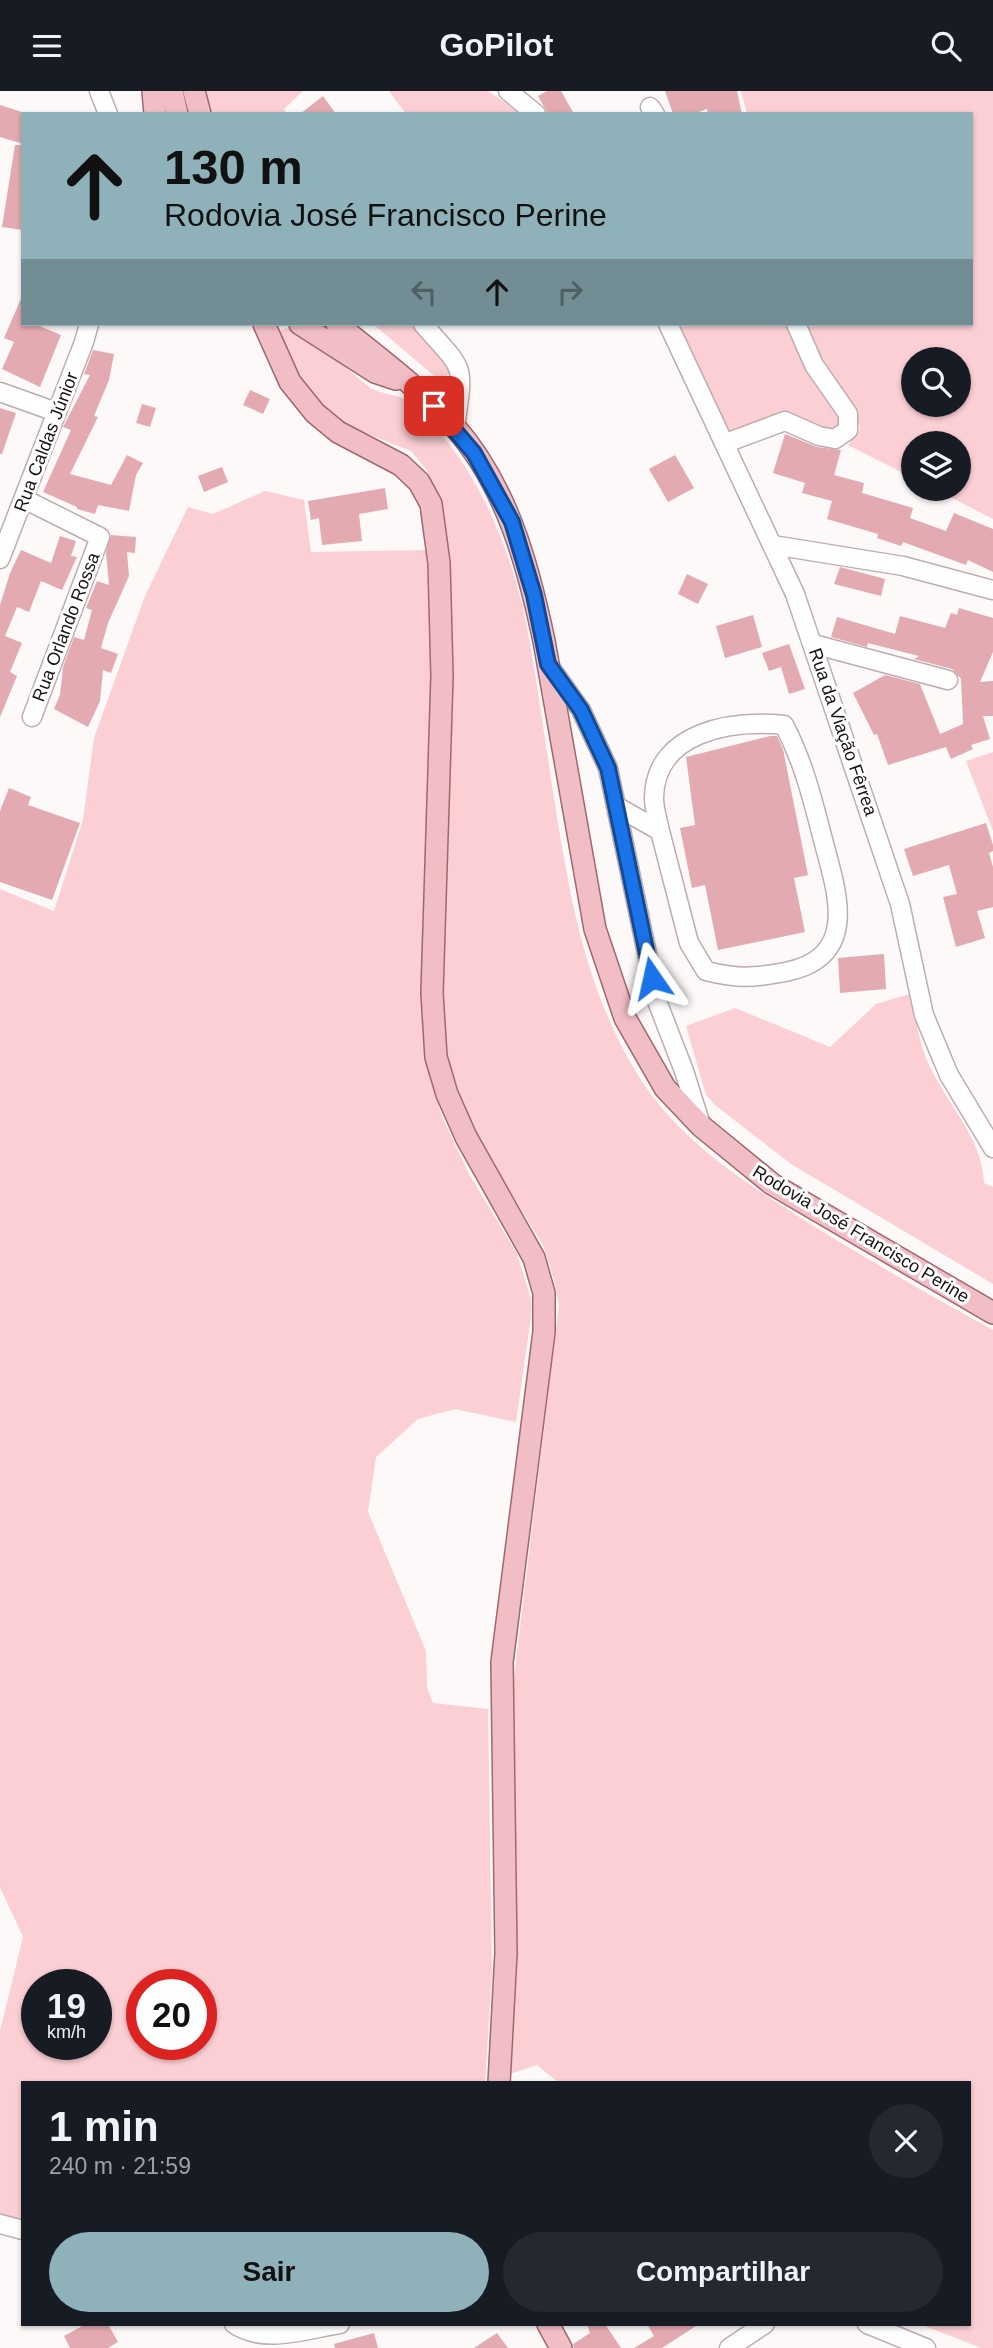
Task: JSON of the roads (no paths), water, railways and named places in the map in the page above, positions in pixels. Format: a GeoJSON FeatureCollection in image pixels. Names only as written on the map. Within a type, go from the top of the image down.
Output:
{"type":"FeatureCollection","features":[{"type":"Feature","properties":{"kind":"main road"},"geometry":{"type":"LineString","coordinates":[[172,91],[177,112]]}},
{"type":"Feature","properties":{"kind":"main road"},"geometry":{"type":"LineString","coordinates":[[194,91],[199,112]]}},
{"type":"Feature","properties":{"kind":"main road"},"geometry":{"type":"LineString","coordinates":[[265,326],[290,382],[315,413],[338,432],[401,465],[419,482],[431,504],[439,563],[442,676],[432,993],[436,1057],[447,1094],[466,1137],[534,1258],[544,1293],[544,1332],[502,1662],[506,1953],[499,2081]]}},
{"type":"Feature","properties":{"kind":"main road"},"geometry":{"type":"LineString","coordinates":[[303,326],[375,372],[411,384]]}},
{"type":"Feature","properties":{"kind":"main road","name":"Rodovia José Francisco Perine"},"geometry":{"type":"LineString","coordinates":[[342,326],[411,384],[455,428],[474,453],[512,522],[534,595],[595,929],[608,974],[645,1056],[665,1088],[701,1126],[772,1184],[993,1313]]}},
{"type":"Feature","properties":{"kind":"main road"},"geometry":{"type":"LineString","coordinates":[[549,2326],[561,2348]]}},
{"type":"Feature","properties":{"kind":"street"},"geometry":{"type":"LineString","coordinates":[[99,91],[107,112]]}},
{"type":"Feature","properties":{"kind":"street"},"geometry":{"type":"LineString","coordinates":[[508,91],[534,112]]}},
{"type":"Feature","properties":{"kind":"street","name":"Rua Caldas Júnior"},"geometry":{"type":"LineString","coordinates":[[0,559],[88,326]]}},
{"type":"Feature","properties":{"kind":"street"},"geometry":{"type":"LineString","coordinates":[[426,326],[460,367],[462,378],[455,428]]}},
{"type":"Feature","properties":{"kind":"street","name":"Rua da Viação Fêrrea"},"geometry":{"type":"LineString","coordinates":[[669,326],[773,545],[813,644],[900,904],[924,1015],[949,1075],[993,1148]]}},
{"type":"Feature","properties":{"kind":"street"},"geometry":{"type":"LineString","coordinates":[[726,443],[785,421],[819,436],[835,439],[848,430],[848,414],[814,365],[797,326]]}},
{"type":"Feature","properties":{"kind":"street"},"geometry":{"type":"LineString","coordinates":[[0,392],[56,412]]}},
{"type":"Feature","properties":{"kind":"street","name":"Rua Orlando Rossa"},"geometry":{"type":"LineString","coordinates":[[24,499],[100,537],[32,717]]}},
{"type":"Feature","properties":{"kind":"street"},"geometry":{"type":"LineString","coordinates":[[773,545],[903,566],[993,590]]}},
{"type":"Feature","properties":{"kind":"street"},"geometry":{"type":"LineString","coordinates":[[813,644],[948,680]]}},
{"type":"Feature","properties":{"kind":"street"},"geometry":{"type":"LineString","coordinates":[[548,664],[581,710],[608,768],[657,1001],[684,1071],[701,1126]]}},
{"type":"Feature","properties":{"kind":"street"},"geometry":{"type":"LineString","coordinates":[[616,806],[660,831],[689,943],[706,971],[738,979],[780,973],[806,968],[830,950],[838,929],[839,900],[803,761],[784,725],[753,722],[686,738],[659,771],[654,799],[660,831]]}},
{"type":"Feature","properties":{"kind":"street"},"geometry":{"type":"LineString","coordinates":[[0,2224],[21,2229]]}},
{"type":"Feature","properties":{"kind":"street"},"geometry":{"type":"LineString","coordinates":[[238,2326],[254,2333],[268,2335],[328,2326]]}},
{"type":"Feature","properties":{"kind":"street"},"geometry":{"type":"LineString","coordinates":[[729,2348],[762,2326]]}},
{"type":"Feature","properties":{"kind":"street"},"geometry":{"type":"LineString","coordinates":[[872,2326],[926,2348]]}}]}
